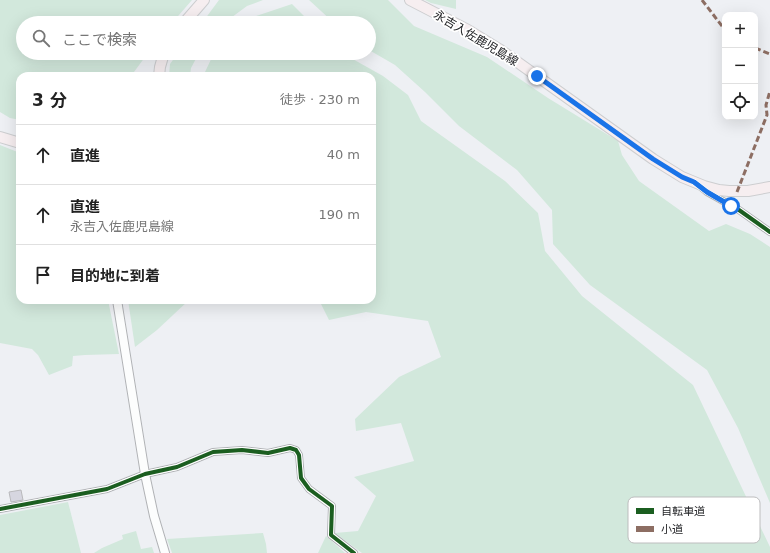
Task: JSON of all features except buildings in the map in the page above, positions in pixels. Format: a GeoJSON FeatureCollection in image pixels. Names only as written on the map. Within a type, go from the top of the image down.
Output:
{"type":"FeatureCollection","features":[{"type":"Feature","properties":{"kind":"main road"},"geometry":{"type":"LineString","coordinates":[[190,16],[204,0]]}},
{"type":"Feature","properties":{"kind":"main road","name":"永吉入佐鹿児島線"},"geometry":{"type":"LineString","coordinates":[[410,0],[468,30],[499,49],[653,159],[682,177],[719,190],[737,192],[770,187]]}},
{"type":"Feature","properties":{"kind":"main road"},"geometry":{"type":"LineString","coordinates":[[159,72],[162,60]]}},
{"type":"Feature","properties":{"kind":"main road"},"geometry":{"type":"LineString","coordinates":[[0,137],[16,143]]}},
{"type":"Feature","properties":{"kind":"street"},"geometry":{"type":"LineString","coordinates":[[694,182],[707,192],[739,210],[770,232]]}},
{"type":"Feature","properties":{"kind":"street"},"geometry":{"type":"LineString","coordinates":[[119,304],[145,474],[154,516],[165,553]]}},
{"type":"Feature","properties":{"kind":"street"},"geometry":{"type":"LineString","coordinates":[[0,509],[107,489],[145,474],[177,467],[213,452],[242,450],[268,453],[290,448],[296,450],[299,455],[301,478],[309,489],[332,506],[331,535],[354,553]]}},
{"type":"Feature","properties":{"kind":"green space"},"geometry":{"type":"Polygon","coordinates":[[[0,0],[192,0],[178,16],[16,16],[16,60],[143,60],[134,72],[16,72],[16,119],[10,118],[0,112],[0,0]]]}},
{"type":"Feature","properties":{"kind":"green space"},"geometry":{"type":"Polygon","coordinates":[[[219,0],[263,0],[247,6],[233,16],[207,16],[219,0]]]}},
{"type":"Feature","properties":{"kind":"green space"},"geometry":{"type":"Polygon","coordinates":[[[309,0],[388,0],[414,26],[487,57],[548,98],[618,141],[622,155],[639,181],[709,231],[726,224],[750,234],[770,247],[770,503],[738,428],[707,370],[590,285],[553,244],[552,210],[517,170],[459,126],[395,65],[376,54],[376,16],[326,16],[309,0]]]}},
{"type":"Feature","properties":{"kind":"green space"},"geometry":{"type":"Polygon","coordinates":[[[425,0],[456,0],[456,9],[431,3],[425,0]]]}},
{"type":"Feature","properties":{"kind":"green space"},"geometry":{"type":"Polygon","coordinates":[[[292,4],[304,16],[256,16],[292,4]]]}},
{"type":"Feature","properties":{"kind":"green space"},"geometry":{"type":"Polygon","coordinates":[[[173,60],[195,60],[190,72],[169,72],[170,64],[173,60]]]}},
{"type":"Feature","properties":{"kind":"green space"},"geometry":{"type":"Polygon","coordinates":[[[211,60],[354,60],[376,72],[205,72],[211,60]]]}},
{"type":"Feature","properties":{"kind":"green space"},"geometry":{"type":"Polygon","coordinates":[[[376,72],[408,95],[421,121],[505,181],[538,213],[545,251],[582,296],[693,385],[746,497],[628,497],[628,543],[760,543],[760,526],[770,547],[770,553],[362,553],[335,533],[358,531],[376,496],[354,477],[414,461],[401,423],[356,431],[355,419],[399,377],[441,357],[428,321],[366,312],[329,320],[321,304],[376,304],[376,72]]]}},
{"type":"Feature","properties":{"kind":"green space"},"geometry":{"type":"Polygon","coordinates":[[[0,145],[16,151],[16,304],[109,304],[119,354],[73,356],[72,366],[49,375],[38,355],[32,349],[0,343],[0,145]]]}},
{"type":"Feature","properties":{"kind":"green space"},"geometry":{"type":"Polygon","coordinates":[[[129,304],[185,304],[157,330],[135,347],[129,304]]]}},
{"type":"Feature","properties":{"kind":"green space"},"geometry":{"type":"Polygon","coordinates":[[[68,502],[81,553],[0,553],[0,515],[68,502]]]}},
{"type":"Feature","properties":{"kind":"green space"},"geometry":{"type":"Polygon","coordinates":[[[136,531],[141,549],[152,547],[154,553],[94,553],[123,539],[122,535],[136,531]]]}},
{"type":"Feature","properties":{"kind":"green space"},"geometry":{"type":"Polygon","coordinates":[[[263,533],[267,553],[172,553],[167,539],[263,533]]]}},
{"type":"Feature","properties":{"kind":"green space"},"geometry":{"type":"Polygon","coordinates":[[[326,536],[345,553],[318,553],[326,536]]]}},
{"type":"Feature","properties":{"kind":"marked path"},"geometry":{"type":"LineString","coordinates":[[702,0],[722,26]]}},
{"type":"Feature","properties":{"kind":"marked path"},"geometry":{"type":"LineString","coordinates":[[758,49],[770,54]]}},
{"type":"Feature","properties":{"kind":"marked path"},"geometry":{"type":"LineString","coordinates":[[737,192],[767,115],[766,105],[770,91]]}},
{"type":"Feature","properties":{"kind":"cycle path"},"geometry":{"type":"LineString","coordinates":[[694,182],[707,192],[739,210],[770,232]]}},
{"type":"Feature","properties":{"kind":"cycle path"},"geometry":{"type":"LineString","coordinates":[[0,509],[107,489],[145,474],[177,467],[213,452],[242,450],[268,453],[290,448],[296,450],[299,455],[301,478],[309,489],[332,506],[331,535],[354,553]]}},
{"type":"Feature","properties":{"kind":"route"},"geometry":{"type":"LineString","coordinates":[[537,76],[653,159],[682,177],[694,182],[707,192],[731,206]]}}]}
